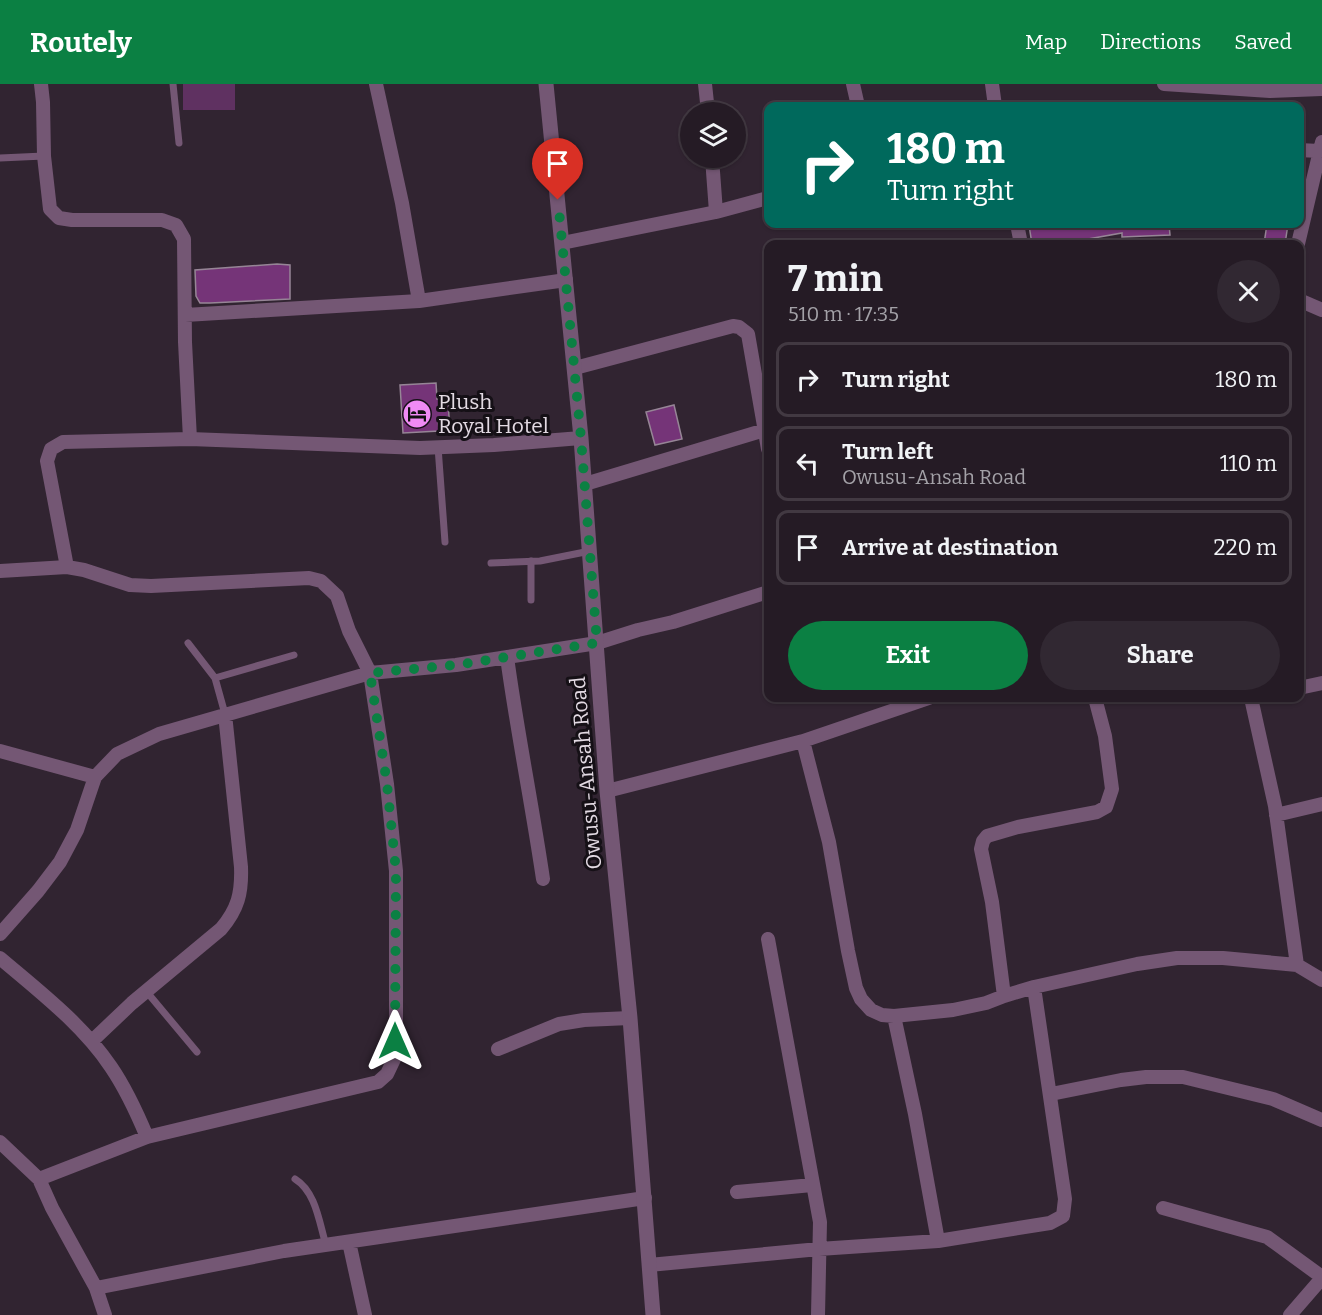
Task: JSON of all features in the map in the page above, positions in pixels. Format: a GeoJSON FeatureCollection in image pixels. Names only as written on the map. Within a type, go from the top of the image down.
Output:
{"type":"FeatureCollection","features":[{"type":"Feature","properties":{"kind":"street"},"geometry":{"type":"LineString","coordinates":[[41,84],[44,156],[50,209],[59,218],[72,220],[162,220],[176,225],[184,238],[185,342],[190,439]]}},
{"type":"Feature","properties":{"kind":"street"},"geometry":{"type":"LineString","coordinates":[[376,84],[402,203],[419,302]]}},
{"type":"Feature","properties":{"kind":"street","name":"Owusu-Ansah Road"},"geometry":{"type":"LineString","coordinates":[[546,84],[575,368],[607,791],[630,1018],[653,1315]]}},
{"type":"Feature","properties":{"kind":"street"},"geometry":{"type":"LineString","coordinates":[[705,84],[707,102]]}},
{"type":"Feature","properties":{"kind":"street"},"geometry":{"type":"LineString","coordinates":[[853,84],[857,102]]}},
{"type":"Feature","properties":{"kind":"street"},"geometry":{"type":"LineString","coordinates":[[992,84],[994,102]]}},
{"type":"Feature","properties":{"kind":"street"},"geometry":{"type":"LineString","coordinates":[[1164,84],[1270,91],[1322,89]]}},
{"type":"Feature","properties":{"kind":"street"},"geometry":{"type":"LineString","coordinates":[[1304,149],[1320,146],[1304,217]]}},
{"type":"Feature","properties":{"kind":"street"},"geometry":{"type":"LineString","coordinates":[[713,168],[716,212]]}},
{"type":"Feature","properties":{"kind":"street"},"geometry":{"type":"LineString","coordinates":[[562,243],[716,212],[764,199]]}},
{"type":"Feature","properties":{"kind":"street"},"geometry":{"type":"LineString","coordinates":[[185,315],[419,302],[566,280]]}},
{"type":"Feature","properties":{"kind":"street"},"geometry":{"type":"LineString","coordinates":[[1304,302],[1322,310]]}},
{"type":"Feature","properties":{"kind":"street"},"geometry":{"type":"LineString","coordinates":[[575,368],[733,326],[739,327],[748,334],[764,419]]}},
{"type":"Feature","properties":{"kind":"street"},"geometry":{"type":"LineString","coordinates":[[585,484],[764,431]]}},
{"type":"Feature","properties":{"kind":"street"},"geometry":{"type":"LineString","coordinates":[[67,567],[47,461],[51,449],[63,442],[190,439],[373,447],[438,447],[581,438]]}},
{"type":"Feature","properties":{"kind":"street"},"geometry":{"type":"LineString","coordinates":[[0,571],[67,567],[141,586],[309,578],[321,581],[337,596],[349,631],[370,673],[387,784],[396,871],[396,1055],[387,1074],[378,1082],[147,1137],[39,1179]]}},
{"type":"Feature","properties":{"kind":"street"},"geometry":{"type":"LineString","coordinates":[[0,934],[60,862],[77,830],[95,777],[117,754],[159,734],[370,673],[456,665],[597,643],[764,593]]}},
{"type":"Feature","properties":{"kind":"street"},"geometry":{"type":"LineString","coordinates":[[507,657],[543,879]]}},
{"type":"Feature","properties":{"kind":"street"},"geometry":{"type":"LineString","coordinates":[[1304,687],[1322,683]]}},
{"type":"Feature","properties":{"kind":"street"},"geometry":{"type":"LineString","coordinates":[[607,791],[803,741],[917,702]]}},
{"type":"Feature","properties":{"kind":"street"},"geometry":{"type":"LineString","coordinates":[[1004,996],[992,902],[981,849],[983,841],[987,837],[1018,827],[1097,812],[1106,807],[1112,789],[1105,736],[1096,702]]}},
{"type":"Feature","properties":{"kind":"street"},"geometry":{"type":"LineString","coordinates":[[1253,702],[1276,815],[1297,965]]}},
{"type":"Feature","properties":{"kind":"street"},"geometry":{"type":"LineString","coordinates":[[92,1041],[221,929],[238,904],[242,889],[241,867],[225,714]]}},
{"type":"Feature","properties":{"kind":"street"},"geometry":{"type":"LineString","coordinates":[[803,741],[829,842],[856,988],[861,999],[871,1010],[882,1015],[894,1016],[975,1006],[1034,987],[1137,964],[1177,958],[1223,958],[1297,965],[1322,980]]}},
{"type":"Feature","properties":{"kind":"street"},"geometry":{"type":"LineString","coordinates":[[0,751],[95,777]]}},
{"type":"Feature","properties":{"kind":"street"},"geometry":{"type":"LineString","coordinates":[[1276,815],[1322,804]]}},
{"type":"Feature","properties":{"kind":"street"},"geometry":{"type":"LineString","coordinates":[[768,939],[820,1222],[818,1315]]}},
{"type":"Feature","properties":{"kind":"street"},"geometry":{"type":"LineString","coordinates":[[0,958],[92,1041],[112,1068],[135,1109],[147,1137]]}},
{"type":"Feature","properties":{"kind":"street"},"geometry":{"type":"LineString","coordinates":[[649,1265],[819,1249],[938,1241],[1050,1223],[1063,1216],[1065,1199],[1034,987]]}},
{"type":"Feature","properties":{"kind":"street"},"geometry":{"type":"LineString","coordinates":[[894,1016],[915,1114],[938,1241]]}},
{"type":"Feature","properties":{"kind":"street"},"geometry":{"type":"LineString","coordinates":[[498,1049],[559,1024],[584,1020],[630,1018]]}},
{"type":"Feature","properties":{"kind":"street"},"geometry":{"type":"LineString","coordinates":[[1051,1094],[1121,1080],[1183,1077],[1273,1099],[1322,1120]]}},
{"type":"Feature","properties":{"kind":"street"},"geometry":{"type":"LineString","coordinates":[[0,1142],[39,1179],[52,1208],[96,1288],[105,1315]]}},
{"type":"Feature","properties":{"kind":"street"},"geometry":{"type":"LineString","coordinates":[[736,1192],[812,1185]]}},
{"type":"Feature","properties":{"kind":"street"},"geometry":{"type":"LineString","coordinates":[[96,1288],[229,1261],[326,1245],[645,1198]]}},
{"type":"Feature","properties":{"kind":"street"},"geometry":{"type":"LineString","coordinates":[[1163,1208],[1267,1237],[1322,1278],[1290,1315]]}},
{"type":"Feature","properties":{"kind":"street"},"geometry":{"type":"LineString","coordinates":[[349,1242],[365,1315]]}},
{"type":"Feature","properties":{"kind":"lane"},"geometry":{"type":"LineString","coordinates":[[173,84],[179,143]]}},
{"type":"Feature","properties":{"kind":"lane"},"geometry":{"type":"LineString","coordinates":[[0,158],[44,156]]}},
{"type":"Feature","properties":{"kind":"lane"},"geometry":{"type":"LineString","coordinates":[[438,447],[445,542]]}},
{"type":"Feature","properties":{"kind":"lane"},"geometry":{"type":"LineString","coordinates":[[491,563],[531,561],[590,551]]}},
{"type":"Feature","properties":{"kind":"lane"},"geometry":{"type":"LineString","coordinates":[[531,561],[531,600]]}},
{"type":"Feature","properties":{"kind":"lane"},"geometry":{"type":"LineString","coordinates":[[188,644],[215,678],[225,714]]}},
{"type":"Feature","properties":{"kind":"lane"},"geometry":{"type":"LineString","coordinates":[[215,678],[294,655]]}},
{"type":"Feature","properties":{"kind":"lane"},"geometry":{"type":"LineString","coordinates":[[146,992],[197,1052]]}},
{"type":"Feature","properties":{"kind":"lane"},"geometry":{"type":"LineString","coordinates":[[295,1179],[303,1184],[311,1196],[326,1245]]}},
{"type":"Feature","properties":{"kind":"shaded area"},"geometry":{"type":"Polygon","coordinates":[[[183,84],[235,84],[235,110],[183,110],[183,84]]]}},
{"type":"Feature","properties":{"kind":"building"},"geometry":{"type":"Polygon","coordinates":[[[1029,228],[1169,228],[1170,235],[1122,237],[1122,233],[1083,240],[1031,240],[1029,228]]]}},
{"type":"Feature","properties":{"kind":"building"},"geometry":{"type":"Polygon","coordinates":[[[1266,228],[1287,228],[1286,240],[1265,240],[1266,228]]]}},
{"type":"Feature","properties":{"kind":"building"},"geometry":{"type":"Polygon","coordinates":[[[290,265],[290,299],[200,303],[196,296],[195,270],[290,265]]]}},
{"type":"Feature","properties":{"kind":"building"},"geometry":{"type":"Polygon","coordinates":[[[436,383],[437,399],[448,399],[449,417],[438,418],[439,431],[403,433],[400,385],[436,383]]]}},
{"type":"Feature","properties":{"kind":"building"},"geometry":{"type":"Polygon","coordinates":[[[674,405],[682,439],[655,445],[646,412],[674,405]]]}},
{"type":"Feature","properties":{"kind":"place","name":"Plush Royal Hotel"},"geometry":{"type":"Point","coordinates":[417,414]}},
{"type":"Feature","properties":{"kind":"route"},"geometry":{"type":"LineString","coordinates":[[395,1041],[396,871],[387,784],[370,673],[456,665],[597,643],[581,438],[558,200]]}}]}
